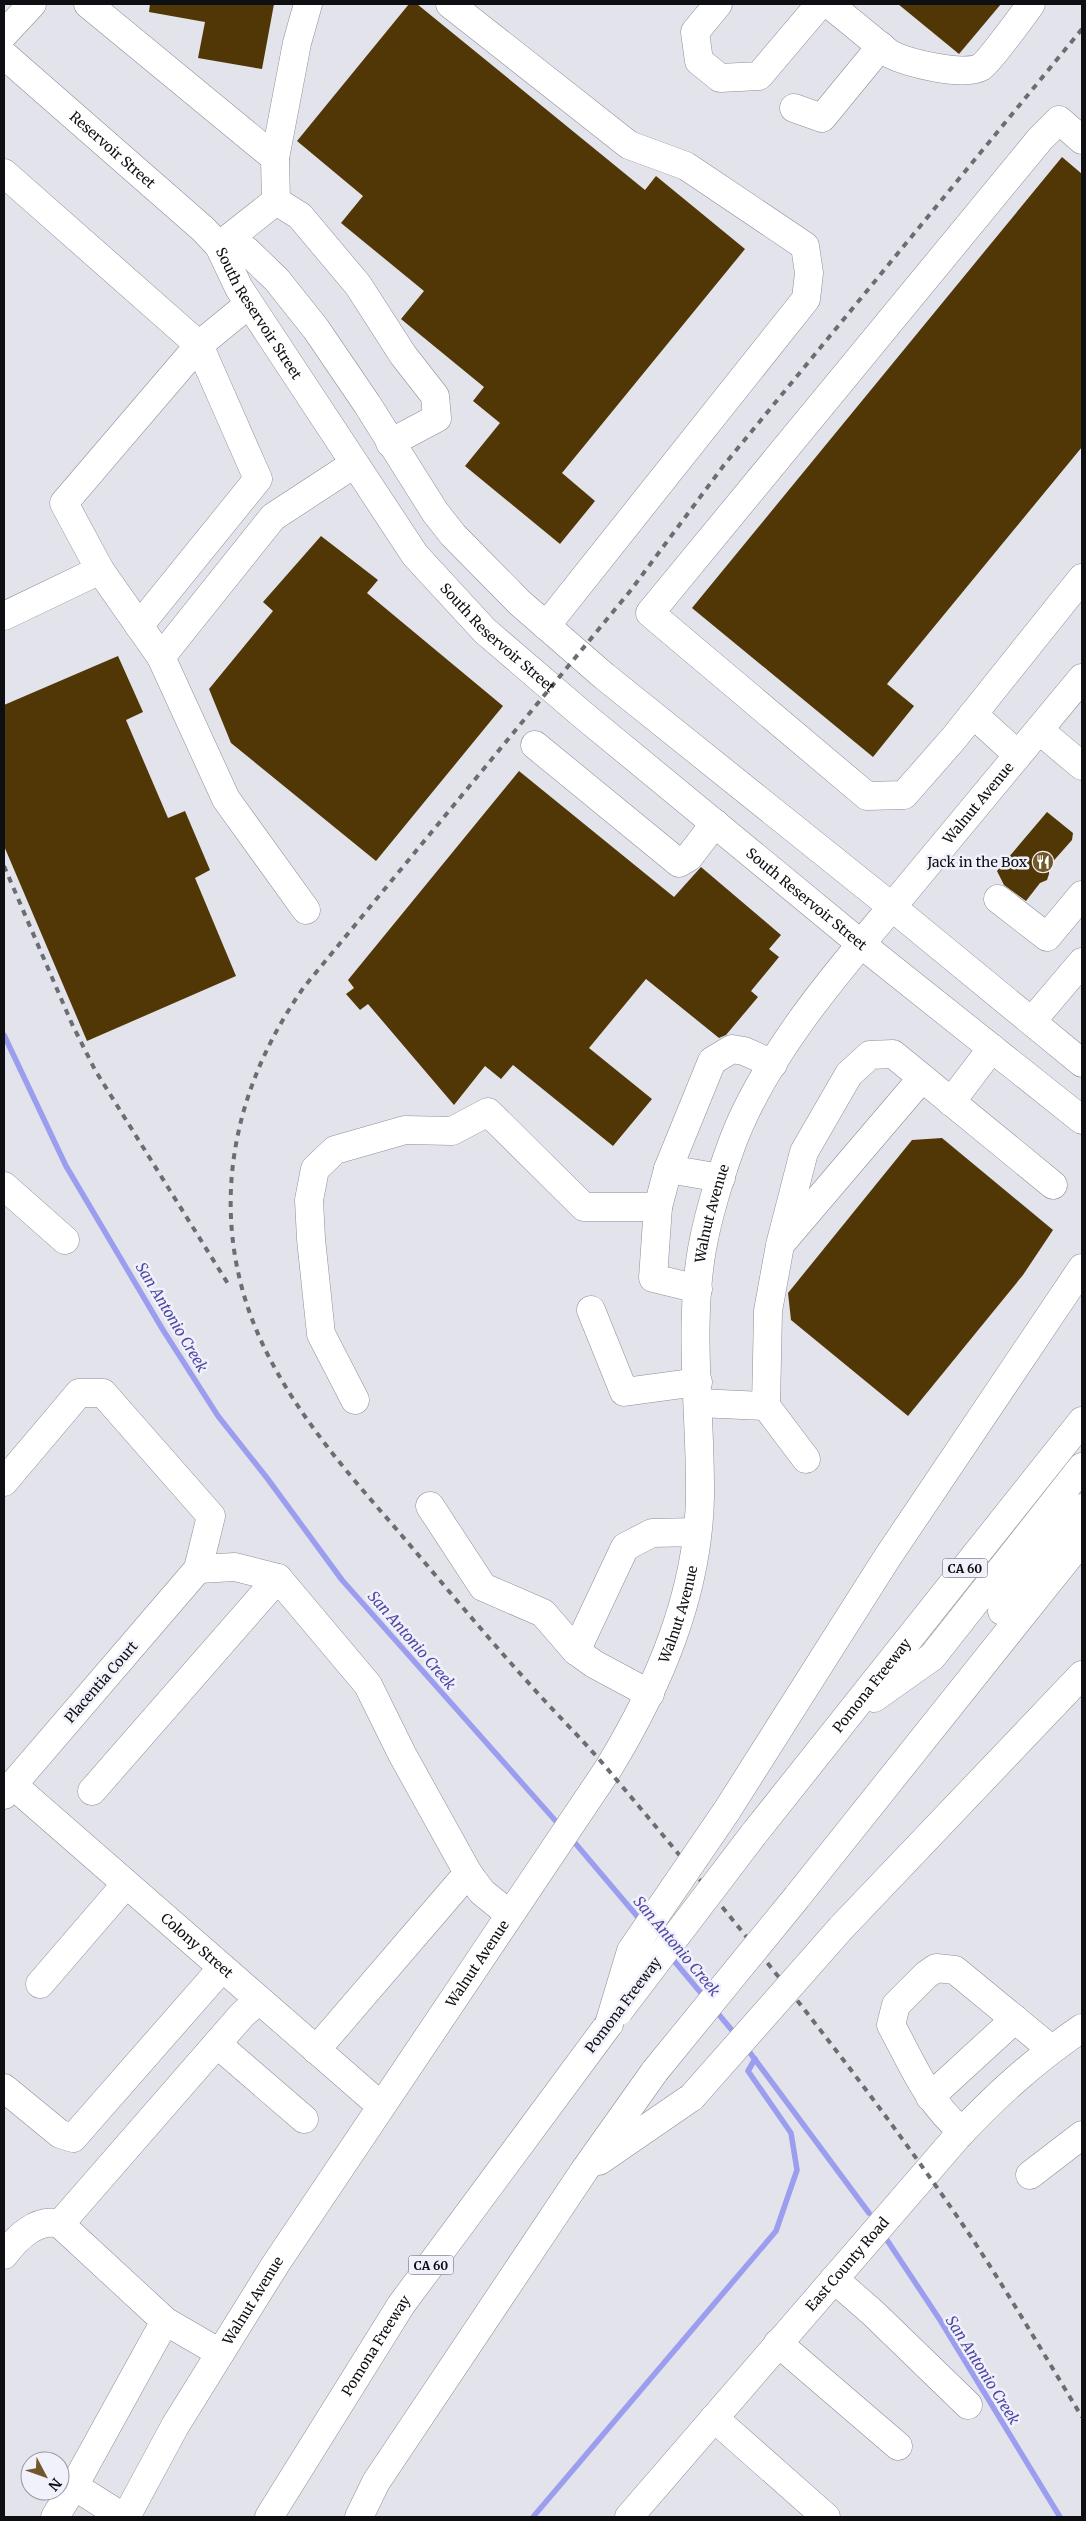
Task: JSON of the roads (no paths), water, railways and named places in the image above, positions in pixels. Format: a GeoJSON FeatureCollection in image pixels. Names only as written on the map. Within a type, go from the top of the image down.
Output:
{"type":"FeatureCollection","features":[{"type":"Feature","properties":{"kind":"main road"},"geometry":{"type":"LineString","coordinates":[[4,34],[32,4]]}},
{"type":"Feature","properties":{"kind":"main road"},"geometry":{"type":"LineString","coordinates":[[88,4],[275,158]]}},
{"type":"Feature","properties":{"kind":"main road"},"geometry":{"type":"LineString","coordinates":[[276,201],[275,158],[296,42],[308,4]]}},
{"type":"Feature","properties":{"kind":"main road"},"geometry":{"type":"LineString","coordinates":[[450,4],[629,145],[686,166],[804,246],[809,273],[806,299],[546,626]]}},
{"type":"Feature","properties":{"kind":"main road"},"geometry":{"type":"LineString","coordinates":[[718,4],[695,32],[699,61],[720,78],[759,76],[820,4]]}},
{"type":"Feature","properties":{"kind":"main road"},"geometry":{"type":"LineString","coordinates":[[829,4],[881,46],[902,60],[965,71],[981,67],[1032,4]]}},
{"type":"Feature","properties":{"kind":"main road"},"geometry":{"type":"LineString","coordinates":[[794,108],[822,118],[881,46]]}},
{"type":"Feature","properties":{"kind":"main road","name":"Reservoir Street"},"geometry":{"type":"LineString","coordinates":[[4,54],[186,214],[219,246]]}},
{"type":"Feature","properties":{"kind":"main road"},"geometry":{"type":"LineString","coordinates":[[1082,140],[1059,120],[1040,138],[650,613],[867,796],[904,795],[973,714],[1082,578]]}},
{"type":"Feature","properties":{"kind":"main road"},"geometry":{"type":"LineString","coordinates":[[4,173],[199,345],[258,479],[139,626]]}},
{"type":"Feature","properties":{"kind":"main road"},"geometry":{"type":"LineString","coordinates":[[219,246],[276,201]]}},
{"type":"Feature","properties":{"kind":"main road"},"geometry":{"type":"LineString","coordinates":[[161,657],[273,517],[354,464],[436,418],[435,396],[403,355],[358,285],[300,216],[276,201]]}},
{"type":"Feature","properties":{"kind":"main road","name":"South Reservoir Street"},"geometry":{"type":"LineString","coordinates":[[219,246],[246,250],[277,280],[316,329],[435,512],[453,535],[520,603],[604,676],[892,907],[1082,1063]]}},
{"type":"Feature","properties":{"kind":"main road","name":"South Reservoir Street"},"geometry":{"type":"LineString","coordinates":[[219,246],[249,304],[415,555],[485,631],[583,716],[861,944],[1082,1120]]}},
{"type":"Feature","properties":{"kind":"main road"},"geometry":{"type":"LineString","coordinates":[[277,280],[199,345],[64,503],[100,570],[161,657],[226,799],[306,910]]}},
{"type":"Feature","properties":{"kind":"main road"},"geometry":{"type":"LineString","coordinates":[[4,616],[100,570]]}},
{"type":"Feature","properties":{"kind":"main road","name":"Walnut Avenue"},"geometry":{"type":"LineString","coordinates":[[124,2517],[175,2426],[275,2265],[608,1769],[638,1720],[650,1694],[682,1611],[700,1499],[698,1289],[702,1248],[721,1178],[744,1114],[804,1016],[861,944],[1038,730],[1081,681]]}},
{"type":"Feature","properties":{"kind":"main road"},"geometry":{"type":"LineString","coordinates":[[973,714],[1018,755]]}},
{"type":"Feature","properties":{"kind":"main road"},"geometry":{"type":"LineString","coordinates":[[1038,730],[1082,766]]}},
{"type":"Feature","properties":{"kind":"main road"},"geometry":{"type":"LineString","coordinates":[[535,745],[680,863],[689,857],[715,823]]}},
{"type":"Feature","properties":{"kind":"main road"},"geometry":{"type":"LineString","coordinates":[[1047,937],[1082,895]]}},
{"type":"Feature","properties":{"kind":"main road"},"geometry":{"type":"LineString","coordinates":[[998,899],[1047,937],[1080,967],[1032,1021]]}},
{"type":"Feature","properties":{"kind":"main road"},"geometry":{"type":"LineString","coordinates":[[951,1102],[992,1048]]}},
{"type":"Feature","properties":{"kind":"main road"},"geometry":{"type":"LineString","coordinates":[[698,1289],[654,1278],[658,1207],[668,1169],[712,1061],[732,1049],[744,1051],[774,1064]]}},
{"type":"Feature","properties":{"kind":"main road"},"geometry":{"type":"LineString","coordinates":[[806,1459],[766,1406],[768,1311],[780,1245],[804,1152],[849,1074],[870,1055],[893,1054],[1053,1185]]}},
{"type":"Feature","properties":{"kind":"main road"},"geometry":{"type":"LineString","coordinates":[[780,1245],[922,1078]]}},
{"type":"Feature","properties":{"kind":"main road"},"geometry":{"type":"LineString","coordinates":[[354,1400],[321,1334],[311,1239],[309,1200],[315,1169],[335,1150],[405,1130],[452,1131],[488,1112],[584,1207],[658,1207]]}},
{"type":"Feature","properties":{"kind":"main road"},"geometry":{"type":"LineString","coordinates":[[668,1169],[721,1178]]}},
{"type":"Feature","properties":{"kind":"main road"},"geometry":{"type":"LineString","coordinates":[[4,1186],[65,1240]]}},
{"type":"Feature","properties":{"kind":"main road"},"geometry":{"type":"LineString","coordinates":[[609,2024],[631,1951],[726,1812],[888,1558],[1082,1268]]}},
{"type":"Feature","properties":{"kind":"main road"},"geometry":{"type":"LineString","coordinates":[[591,1310],[624,1392],[698,1393],[766,1406]]}},
{"type":"Feature","properties":{"kind":"main road"},"geometry":{"type":"LineString","coordinates":[[4,1482],[79,1393],[103,1393],[211,1516],[198,1569],[235,1566],[278,1578],[368,1685],[402,1754],[468,1873],[482,1892],[509,1914]]}},
{"type":"Feature","properties":{"kind":"main road","name":"Pomona Freeway"},"geometry":{"type":"LineString","coordinates":[[269,2517],[401,2305],[609,2024],[754,1835],[1082,1421]]}},
{"type":"Feature","properties":{"kind":"main road"},"geometry":{"type":"LineString","coordinates":[[848,1716],[932,1657],[1082,1468]]}},
{"type":"Feature","properties":{"kind":"main road"},"geometry":{"type":"LineString","coordinates":[[430,1506],[483,1587],[543,1613],[576,1651],[594,1664],[650,1694]]}},
{"type":"Feature","properties":{"kind":"main road"},"geometry":{"type":"LineString","coordinates":[[911,1756],[952,1675],[1082,1508]]}},
{"type":"Feature","properties":{"kind":"main road"},"geometry":{"type":"LineString","coordinates":[[576,1651],[625,1547],[652,1533],[696,1532]]}},
{"type":"Feature","properties":{"kind":"main road"},"geometry":{"type":"LineString","coordinates":[[359,2517],[376,2482],[584,2171],[655,2071],[911,1756],[1082,1540]]}},
{"type":"Feature","properties":{"kind":"main road","name":"Placentia Court"},"geometry":{"type":"LineString","coordinates":[[8,1790],[198,1569]]}},
{"type":"Feature","properties":{"kind":"main road"},"geometry":{"type":"LineString","coordinates":[[92,1790],[278,1578]]}},
{"type":"Feature","properties":{"kind":"main road"},"geometry":{"type":"LineString","coordinates":[[584,2171],[692,2097],[841,1928],[1082,1675]]}},
{"type":"Feature","properties":{"kind":"main road","name":"Colony Street"},"geometry":{"type":"LineString","coordinates":[[8,1790],[126,1884],[381,2106]]}},
{"type":"Feature","properties":{"kind":"main road"},"geometry":{"type":"LineString","coordinates":[[316,2050],[468,1873]]}},
{"type":"Feature","properties":{"kind":"main road"},"geometry":{"type":"LineString","coordinates":[[40,1984],[126,1884]]}},
{"type":"Feature","properties":{"kind":"main road"},"geometry":{"type":"LineString","coordinates":[[4,2088],[60,2134],[73,2138],[222,1968]]}},
{"type":"Feature","properties":{"kind":"main road"},"geometry":{"type":"LineString","coordinates":[[962,2131],[945,2116],[930,2097],[891,2025],[896,2005],[926,1975],[936,1968],[955,1970],[1014,2019],[1071,2041]]}},
{"type":"Feature","properties":{"kind":"main road"},"geometry":{"type":"LineString","coordinates":[[60,2224],[242,2015],[259,2000]]}},
{"type":"Feature","properties":{"kind":"main road"},"geometry":{"type":"LineString","coordinates":[[930,2097],[1014,2019]]}},
{"type":"Feature","properties":{"kind":"main road","name":"East County Road"},"geometry":{"type":"LineString","coordinates":[[629,2517],[962,2131],[999,2092],[1071,2041]]}},
{"type":"Feature","properties":{"kind":"main road"},"geometry":{"type":"LineString","coordinates":[[217,2044],[304,2118]]}},
{"type":"Feature","properties":{"kind":"main road"},"geometry":{"type":"LineString","coordinates":[[1030,2175],[1082,2135]]}},
{"type":"Feature","properties":{"kind":"main road"},"geometry":{"type":"LineString","coordinates":[[4,2255],[24,2232],[51,2222],[60,2224],[165,2321],[220,2353]]}},
{"type":"Feature","properties":{"kind":"main road"},"geometry":{"type":"LineString","coordinates":[[834,2279],[873,2313],[968,2404]]}},
{"type":"Feature","properties":{"kind":"main road"},"geometry":{"type":"LineString","coordinates":[[55,2517],[165,2321]]}},
{"type":"Feature","properties":{"kind":"main road"},"geometry":{"type":"LineString","coordinates":[[778,2343],[898,2446]]}},
{"type":"Feature","properties":{"kind":"main road"},"geometry":{"type":"LineString","coordinates":[[714,2418],[826,2517]]}},
{"type":"Feature","properties":{"kind":"main road"},"geometry":{"type":"LineString","coordinates":[[74,2486],[124,2517]]}},
{"type":"Feature","properties":{"kind":"waterway","name":"San Antonio Creek"},"geometry":{"type":"LineString","coordinates":[[4,1035],[66,1166],[163,1330],[218,1416],[267,1478],[342,1580],[561,1827]]}},
{"type":"Feature","properties":{"kind":"waterway","name":"San Antonio Creek"},"geometry":{"type":"LineString","coordinates":[[570,1837],[642,1922]]}},
{"type":"Feature","properties":{"kind":"waterway","name":"San Antonio Creek"},"geometry":{"type":"LineString","coordinates":[[670,1956],[706,1999]]}},
{"type":"Feature","properties":{"kind":"waterway","name":"San Antonio Creek"},"geometry":{"type":"LineString","coordinates":[[715,2010],[736,2035]]}},
{"type":"Feature","properties":{"kind":"waterway","name":"San Antonio Creek"},"geometry":{"type":"LineString","coordinates":[[745,2046],[869,2213]]}},
{"type":"Feature","properties":{"kind":"waterway"},"geometry":{"type":"LineString","coordinates":[[533,2517],[776,2231],[797,2170],[791,2133],[748,2071],[755,2059]]}},
{"type":"Feature","properties":{"kind":"waterway","name":"San Antonio Creek"},"geometry":{"type":"LineString","coordinates":[[885,2237],[940,2320],[1060,2517]]}},
{"type":"Feature","properties":{"kind":"railway"},"geometry":{"type":"LineString","coordinates":[[1082,29],[724,465],[631,590],[304,987],[281,1023],[262,1061],[247,1101],[237,1141],[231,1182],[231,1224],[237,1266],[248,1308],[274,1367],[291,1396],[350,1475],[480,1628],[610,1772],[792,1994],[880,2108],[979,2248],[1082,2417]]}},
{"type":"Feature","properties":{"kind":"railway"},"geometry":{"type":"LineString","coordinates":[[4,866],[72,1024],[95,1070],[230,1287]]}},
{"type":"Feature","properties":{"kind":"place","name":"Jack in the Box"},"geometry":{"type":"Point","coordinates":[1043,862]}}]}
